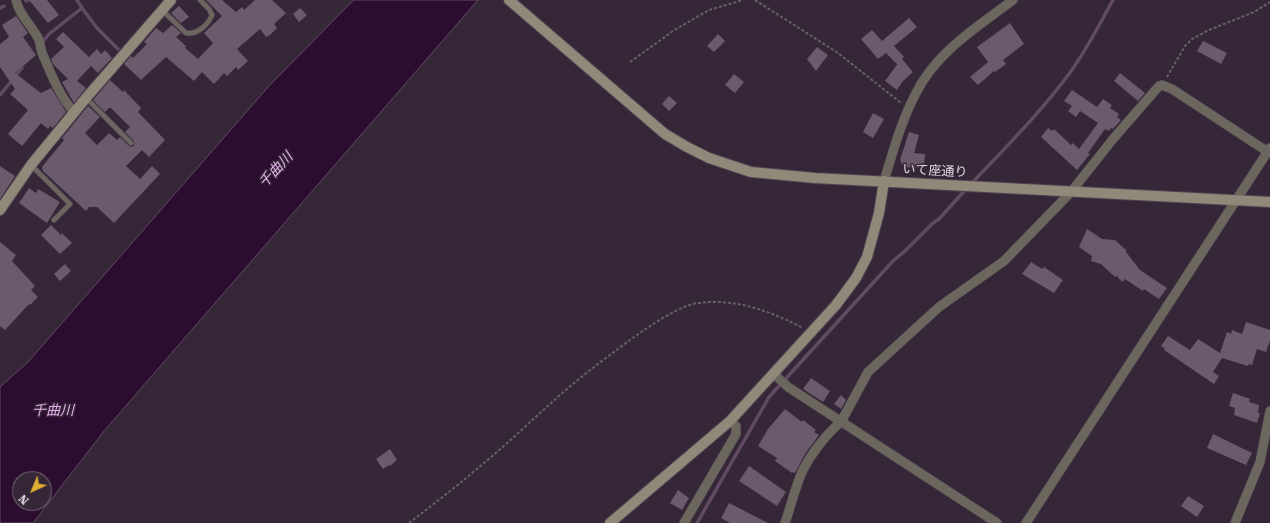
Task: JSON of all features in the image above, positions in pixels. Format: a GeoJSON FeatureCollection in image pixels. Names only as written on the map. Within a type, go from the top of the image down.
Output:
{"type":"FeatureCollection","features":[{"type":"Feature","properties":{"kind":"street"},"geometry":{"type":"LineString","coordinates":[[16,0],[17,8],[39,40],[42,54],[55,81],[68,106],[74,112]]}},
{"type":"Feature","properties":{"kind":"street"},"geometry":{"type":"LineString","coordinates":[[0,210],[31,165],[74,112],[171,0]]}},
{"type":"Feature","properties":{"kind":"street","name":"いて座通り"},"geometry":{"type":"LineString","coordinates":[[509,0],[665,134],[709,158],[751,172],[815,178],[1270,202]]}},
{"type":"Feature","properties":{"kind":"street"},"geometry":{"type":"LineString","coordinates":[[610,523],[730,421],[777,377],[811,332],[836,305],[856,278],[864,262],[873,237],[884,181],[908,108],[922,82],[954,44],[1013,0]]}},
{"type":"Feature","properties":{"kind":"street"},"geometry":{"type":"LineString","coordinates":[[785,523],[803,470],[834,428],[841,422],[868,372],[939,307],[1004,261],[1071,192],[1113,139],[1159,86],[1162,85],[1172,89],[1269,150],[1026,523]]}},
{"type":"Feature","properties":{"kind":"street"},"geometry":{"type":"LineString","coordinates":[[777,377],[788,387],[997,523]]}},
{"type":"Feature","properties":{"kind":"street"},"geometry":{"type":"LineString","coordinates":[[1235,523],[1260,462],[1270,411]]}},
{"type":"Feature","properties":{"kind":"street"},"geometry":{"type":"LineString","coordinates":[[684,523],[736,434],[736,426],[730,421]]}},
{"type":"Feature","properties":{"kind":"lane"},"geometry":{"type":"LineString","coordinates":[[162,10],[186,33],[190,34],[196,32],[210,20],[212,15],[210,9],[200,0]]}},
{"type":"Feature","properties":{"kind":"lane"},"geometry":{"type":"LineString","coordinates":[[86,98],[131,143]]}},
{"type":"Feature","properties":{"kind":"lane"},"geometry":{"type":"LineString","coordinates":[[31,165],[70,204],[54,220]]}},
{"type":"Feature","properties":{"kind":"path"},"geometry":{"type":"LineString","coordinates":[[630,62],[673,31],[709,10],[743,0]]}},
{"type":"Feature","properties":{"kind":"path"},"geometry":{"type":"LineString","coordinates":[[755,0],[838,53],[908,108]]}},
{"type":"Feature","properties":{"kind":"path"},"geometry":{"type":"LineString","coordinates":[[1162,85],[1185,46],[1192,39],[1209,30],[1254,12],[1270,2]]}},
{"type":"Feature","properties":{"kind":"path"},"geometry":{"type":"LineString","coordinates":[[409,523],[485,463],[568,388],[651,325],[676,311],[696,304],[714,302],[737,303],[762,310],[811,332]]}},
{"type":"Feature","properties":{"kind":"water","name":"千曲川"},"geometry":{"type":"Polygon","coordinates":[[[354,0],[478,0],[104,431],[52,498],[52,471],[12,471],[12,511],[42,511],[33,523],[0,523],[0,387],[28,362],[269,86],[354,0]]]}},
{"type":"Feature","properties":{"kind":"building"},"geometry":{"type":"Polygon","coordinates":[[[29,0],[47,0],[59,15],[48,23],[29,0]]]}},
{"type":"Feature","properties":{"kind":"building"},"geometry":{"type":"Polygon","coordinates":[[[206,0],[222,0],[236,12],[242,7],[244,10],[255,0],[272,0],[286,13],[274,24],[277,28],[270,35],[266,37],[260,29],[237,49],[248,61],[238,70],[236,67],[227,76],[224,73],[214,84],[202,72],[194,81],[166,57],[141,80],[124,64],[131,56],[133,58],[147,44],[144,42],[156,28],[163,33],[172,25],[181,33],[176,37],[186,46],[185,48],[198,59],[213,43],[204,33],[222,16],[206,0]]]}},
{"type":"Feature","properties":{"kind":"building"},"geometry":{"type":"Polygon","coordinates":[[[179,6],[189,17],[181,23],[171,13],[179,6]]]}},
{"type":"Feature","properties":{"kind":"building"},"geometry":{"type":"Polygon","coordinates":[[[300,8],[307,15],[299,22],[293,14],[300,8]]]}},
{"type":"Feature","properties":{"kind":"building"},"geometry":{"type":"Polygon","coordinates":[[[16,16],[28,33],[23,37],[36,55],[15,73],[41,93],[51,88],[66,112],[53,128],[50,126],[48,129],[41,123],[22,146],[8,134],[28,110],[10,94],[15,89],[0,67],[0,44],[9,37],[2,25],[16,16]]]}},
{"type":"Feature","properties":{"kind":"building"},"geometry":{"type":"Polygon","coordinates":[[[909,18],[917,27],[894,46],[904,57],[902,59],[913,72],[902,82],[897,90],[885,81],[899,62],[897,64],[886,53],[878,59],[861,39],[872,30],[882,41],[909,18]]]}},
{"type":"Feature","properties":{"kind":"building"},"geometry":{"type":"Polygon","coordinates":[[[1010,23],[1024,44],[1003,60],[1006,64],[995,72],[994,71],[978,85],[970,77],[988,62],[977,47],[1010,23]]]}},
{"type":"Feature","properties":{"kind":"building"},"geometry":{"type":"Polygon","coordinates":[[[63,32],[89,57],[97,49],[101,54],[105,50],[112,58],[98,73],[91,66],[77,81],[86,88],[74,103],[62,82],[68,79],[53,64],[51,59],[64,47],[56,39],[63,32]]]}},
{"type":"Feature","properties":{"kind":"building"},"geometry":{"type":"Polygon","coordinates":[[[718,34],[725,41],[714,52],[707,46],[718,34]]]}},
{"type":"Feature","properties":{"kind":"building"},"geometry":{"type":"Polygon","coordinates":[[[1203,41],[1227,53],[1221,64],[1197,51],[1203,41]]]}},
{"type":"Feature","properties":{"kind":"building"},"geometry":{"type":"Polygon","coordinates":[[[817,47],[828,55],[816,71],[807,59],[817,47]]]}},
{"type":"Feature","properties":{"kind":"building"},"geometry":{"type":"Polygon","coordinates":[[[1120,73],[1145,93],[1138,101],[1114,81],[1120,73]]]}},
{"type":"Feature","properties":{"kind":"building"},"geometry":{"type":"Polygon","coordinates":[[[734,74],[744,82],[735,93],[725,85],[734,74]]]}},
{"type":"Feature","properties":{"kind":"building"},"geometry":{"type":"Polygon","coordinates":[[[110,80],[123,92],[124,90],[141,108],[138,112],[165,140],[149,157],[142,150],[126,166],[140,179],[152,166],[160,174],[114,223],[97,207],[89,207],[86,211],[43,171],[42,167],[64,140],[62,138],[88,106],[100,117],[85,133],[97,145],[109,133],[117,140],[120,137],[129,146],[132,147],[134,145],[134,141],[125,132],[130,127],[111,108],[105,112],[93,100],[110,80]]]}},
{"type":"Feature","properties":{"kind":"building"},"geometry":{"type":"Polygon","coordinates":[[[1072,90],[1097,107],[1103,99],[1112,105],[1110,108],[1119,114],[1117,117],[1121,120],[1113,129],[1111,128],[1109,131],[1105,129],[1088,153],[1090,154],[1077,170],[1041,137],[1048,128],[1052,131],[1054,129],[1071,145],[1073,143],[1079,149],[1098,123],[1080,111],[1076,117],[1068,111],[1072,106],[1064,101],[1072,90]]]}},
{"type":"Feature","properties":{"kind":"building"},"geometry":{"type":"Polygon","coordinates":[[[669,96],[677,103],[669,111],[662,104],[669,96]]]}},
{"type":"Feature","properties":{"kind":"building"},"geometry":{"type":"Polygon","coordinates":[[[873,113],[884,119],[873,138],[863,132],[873,113]]]}},
{"type":"Feature","properties":{"kind":"building"},"geometry":{"type":"Polygon","coordinates":[[[909,132],[919,135],[914,153],[925,154],[924,168],[904,167],[900,160],[909,132]]]}},
{"type":"Feature","properties":{"kind":"building"},"geometry":{"type":"Polygon","coordinates":[[[0,166],[15,176],[0,199],[0,166]]]}},
{"type":"Feature","properties":{"kind":"building"},"geometry":{"type":"Polygon","coordinates":[[[29,188],[36,193],[38,189],[60,202],[47,223],[19,203],[29,188]]]}},
{"type":"Feature","properties":{"kind":"building"},"geometry":{"type":"Polygon","coordinates":[[[51,225],[72,243],[60,254],[41,235],[51,225]]]}},
{"type":"Feature","properties":{"kind":"building"},"geometry":{"type":"Polygon","coordinates":[[[1087,229],[1102,239],[1115,240],[1126,250],[1140,270],[1167,288],[1159,299],[1144,289],[1143,291],[1125,279],[1122,282],[1117,276],[1115,277],[1101,264],[1091,261],[1092,256],[1079,247],[1087,229]]]}},
{"type":"Feature","properties":{"kind":"building"},"geometry":{"type":"Polygon","coordinates":[[[0,242],[16,255],[12,261],[35,286],[31,290],[38,297],[30,305],[29,304],[5,330],[0,326],[0,242]]]}},
{"type":"Feature","properties":{"kind":"building"},"geometry":{"type":"Polygon","coordinates":[[[1031,262],[1042,269],[1044,267],[1063,280],[1054,293],[1022,274],[1031,262]]]}},
{"type":"Feature","properties":{"kind":"building"},"geometry":{"type":"Polygon","coordinates":[[[65,264],[71,271],[60,281],[54,274],[65,264]]]}},
{"type":"Feature","properties":{"kind":"building"},"geometry":{"type":"Polygon","coordinates":[[[1246,322],[1270,330],[1270,340],[1266,352],[1257,349],[1252,365],[1249,364],[1248,366],[1222,358],[1213,372],[1219,376],[1214,384],[1164,350],[1165,349],[1161,346],[1168,336],[1190,350],[1198,339],[1220,353],[1227,332],[1231,334],[1232,330],[1242,334],[1246,322]]]}},
{"type":"Feature","properties":{"kind":"building"},"geometry":{"type":"Polygon","coordinates":[[[811,378],[830,391],[823,402],[803,389],[811,378]]]}},
{"type":"Feature","properties":{"kind":"building"},"geometry":{"type":"Polygon","coordinates":[[[1233,393],[1250,399],[1249,402],[1259,405],[1258,413],[1260,413],[1257,423],[1234,415],[1235,408],[1229,406],[1233,393]]]}},
{"type":"Feature","properties":{"kind":"building"},"geometry":{"type":"Polygon","coordinates":[[[841,395],[846,400],[841,409],[834,404],[841,395]]]}},
{"type":"Feature","properties":{"kind":"building"},"geometry":{"type":"Polygon","coordinates":[[[785,409],[802,422],[803,420],[816,430],[814,432],[819,435],[805,454],[795,473],[792,473],[775,461],[777,458],[758,446],[768,429],[785,409]]]}},
{"type":"Feature","properties":{"kind":"building"},"geometry":{"type":"Polygon","coordinates":[[[1213,434],[1252,453],[1246,465],[1207,448],[1213,434]]]}},
{"type":"Feature","properties":{"kind":"building"},"geometry":{"type":"Polygon","coordinates":[[[390,449],[397,460],[390,466],[389,465],[383,469],[376,459],[390,449]]]}},
{"type":"Feature","properties":{"kind":"building"},"geometry":{"type":"Polygon","coordinates":[[[749,466],[786,492],[777,506],[739,481],[749,466]]]}},
{"type":"Feature","properties":{"kind":"building"},"geometry":{"type":"Polygon","coordinates":[[[678,490],[689,498],[682,510],[670,503],[678,490]]]}},
{"type":"Feature","properties":{"kind":"building"},"geometry":{"type":"Polygon","coordinates":[[[1188,496],[1204,506],[1197,517],[1181,506],[1188,496]]]}},
{"type":"Feature","properties":{"kind":"building"},"geometry":{"type":"Polygon","coordinates":[[[729,503],[768,523],[730,523],[721,518],[729,503]]]}},
{"type":"Feature","properties":{"kind":"waterway"},"geometry":{"type":"LineString","coordinates":[[77,0],[82,8]]}},
{"type":"Feature","properties":{"kind":"waterway"},"geometry":{"type":"LineString","coordinates":[[971,184],[1022,130],[1069,74],[1092,38],[1113,0]]}},
{"type":"Feature","properties":{"kind":"waterway"},"geometry":{"type":"LineString","coordinates":[[0,8],[4,6]]}},
{"type":"Feature","properties":{"kind":"waterway"},"geometry":{"type":"LineString","coordinates":[[44,40],[49,34],[82,8],[97,28],[118,49]]}},
{"type":"Feature","properties":{"kind":"waterway"},"geometry":{"type":"LineString","coordinates":[[0,95],[22,68]]}},
{"type":"Feature","properties":{"kind":"waterway"},"geometry":{"type":"LineString","coordinates":[[697,523],[769,397],[893,261],[939,219],[967,188]]}}]}
